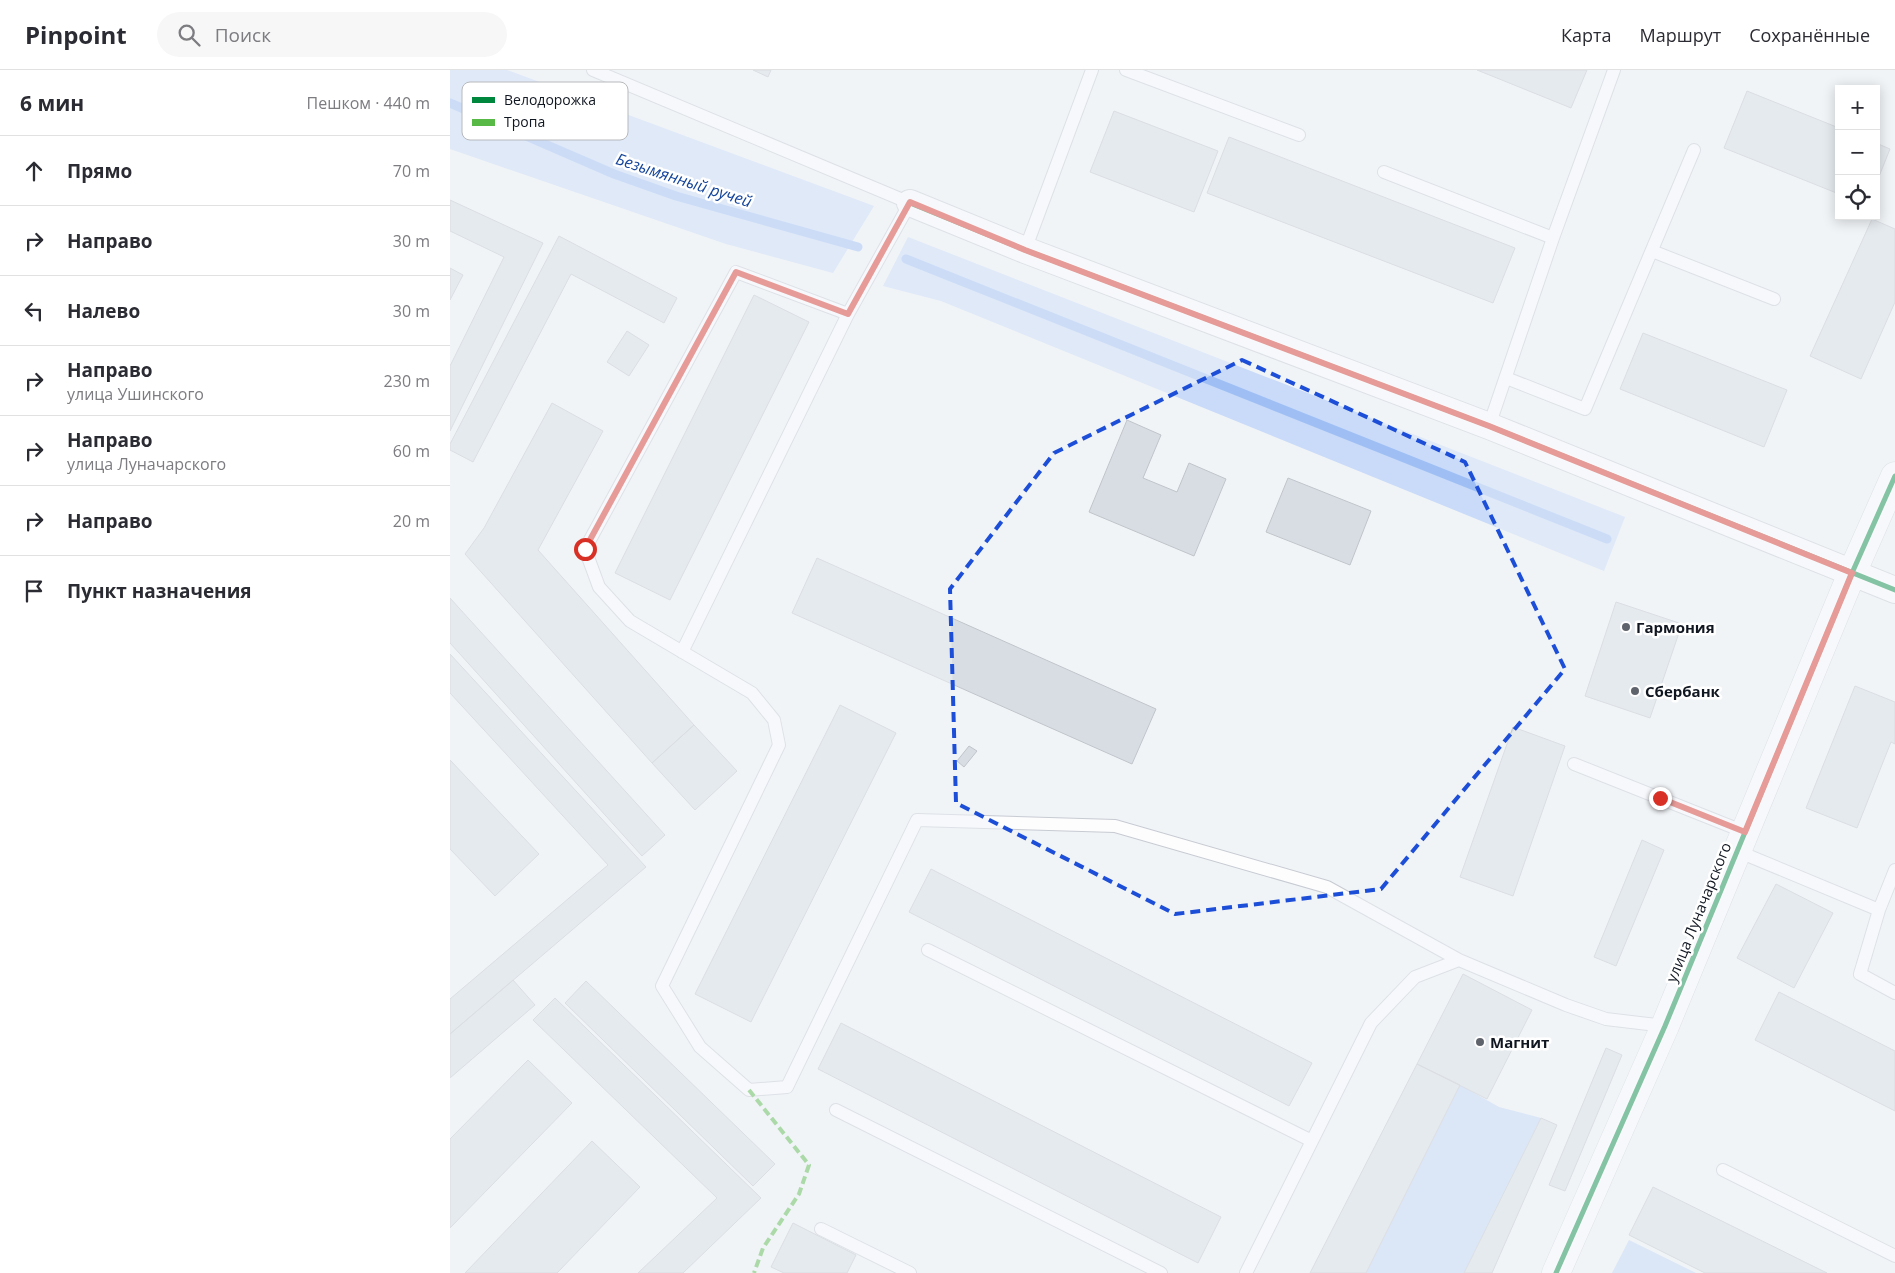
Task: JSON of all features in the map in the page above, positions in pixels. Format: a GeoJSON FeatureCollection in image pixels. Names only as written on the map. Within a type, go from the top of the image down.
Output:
{"type":"FeatureCollection","features":[{"type":"Feature","properties":{"kind":"street"},"geometry":{"type":"LineString","coordinates":[[910,202],[1025,250],[1489,426],[1895,590]]}},
{"type":"Feature","properties":{"kind":"street","name":"улица Луначарского"},"geometry":{"type":"LineString","coordinates":[[1556,1273],[1664,1026],[1852,573],[1895,476]]}},
{"type":"Feature","properties":{"kind":"lane"},"geometry":{"type":"LineString","coordinates":[[593,70],[622,82]]}},
{"type":"Feature","properties":{"kind":"lane"},"geometry":{"type":"LineString","coordinates":[[1025,250],[1092,70]]}},
{"type":"Feature","properties":{"kind":"lane"},"geometry":{"type":"LineString","coordinates":[[1126,70],[1299,135]]}},
{"type":"Feature","properties":{"kind":"lane"},"geometry":{"type":"LineString","coordinates":[[1489,426],[1553,238],[1614,70]]}},
{"type":"Feature","properties":{"kind":"lane"},"geometry":{"type":"LineString","coordinates":[[628,85],[910,202],[848,314],[682,652]]}},
{"type":"Feature","properties":{"kind":"lane"},"geometry":{"type":"LineString","coordinates":[[1506,378],[1585,409],[1694,150]]}},
{"type":"Feature","properties":{"kind":"lane"},"geometry":{"type":"LineString","coordinates":[[1384,172],[1553,238]]}},
{"type":"Feature","properties":{"kind":"lane"},"geometry":{"type":"LineString","coordinates":[[1652,251],[1774,299]]}},
{"type":"Feature","properties":{"kind":"lane"},"geometry":{"type":"LineString","coordinates":[[848,314],[736,272],[585,549],[599,587],[630,621],[752,693],[774,720],[778,745],[662,986],[700,1046],[749,1090],[787,1087],[917,820],[1115,826],[1327,887],[1458,960],[1566,1005],[1606,1019],[1664,1026]]}},
{"type":"Feature","properties":{"kind":"lane"},"geometry":{"type":"LineString","coordinates":[[1574,764],[1741,842],[1879,910]]}},
{"type":"Feature","properties":{"kind":"lane"},"geometry":{"type":"LineString","coordinates":[[1895,870],[1879,910],[1860,974],[1895,993]]}},
{"type":"Feature","properties":{"kind":"lane"},"geometry":{"type":"LineString","coordinates":[[928,950],[1312,1141]]}},
{"type":"Feature","properties":{"kind":"lane"},"geometry":{"type":"LineString","coordinates":[[1246,1273],[1371,1023],[1415,977],[1458,960]]}},
{"type":"Feature","properties":{"kind":"lane"},"geometry":{"type":"LineString","coordinates":[[836,1110],[1160,1273]]}},
{"type":"Feature","properties":{"kind":"lane"},"geometry":{"type":"LineString","coordinates":[[1723,1170],[1895,1256]]}},
{"type":"Feature","properties":{"kind":"lane"},"geometry":{"type":"LineString","coordinates":[[821,1229],[910,1273]]}},
{"type":"Feature","properties":{"kind":"highlighted area"},"geometry":{"type":"Polygon","coordinates":[[[1242,360],[1465,462],[1565,669],[1381,889],[1175,914],[956,803],[950,589],[1054,453],[1242,360]]]}},
{"type":"Feature","properties":{"kind":"shaded area"},"geometry":{"type":"Polygon","coordinates":[[[450,70],[507,70],[539,82],[462,82],[462,140],[628,140],[628,115],[874,206],[833,273],[726,244],[450,149],[450,70]]]}},
{"type":"Feature","properties":{"kind":"shaded area"},"geometry":{"type":"Polygon","coordinates":[[[908,237],[1625,517],[1604,571],[941,301],[883,286],[908,237]]]}},
{"type":"Feature","properties":{"kind":"shaded area"},"geometry":{"type":"Polygon","coordinates":[[[1460,1085],[1499,1107],[1541,1118],[1464,1273],[1366,1273],[1460,1085]]]}},
{"type":"Feature","properties":{"kind":"shaded area"},"geometry":{"type":"Polygon","coordinates":[[[1629,1240],[1696,1273],[1612,1273],[1629,1240]]]}},
{"type":"Feature","properties":{"kind":"building"},"geometry":{"type":"Polygon","coordinates":[[[753,70],[771,70],[768,77],[753,70]]]}},
{"type":"Feature","properties":{"kind":"building"},"geometry":{"type":"Polygon","coordinates":[[[1477,70],[1587,70],[1571,108],[1477,70]]]}},
{"type":"Feature","properties":{"kind":"building"},"geometry":{"type":"Polygon","coordinates":[[[1747,91],[1835,126],[1835,192],[1724,148],[1747,91]]]}},
{"type":"Feature","properties":{"kind":"building"},"geometry":{"type":"Polygon","coordinates":[[[1114,111],[1218,151],[1194,212],[1090,172],[1114,111]]]}},
{"type":"Feature","properties":{"kind":"building"},"geometry":{"type":"Polygon","coordinates":[[[1229,137],[1515,248],[1493,303],[1207,193],[1229,137]]]}},
{"type":"Feature","properties":{"kind":"building"},"geometry":{"type":"Polygon","coordinates":[[[1880,145],[1890,149],[1880,174],[1880,145]]]}},
{"type":"Feature","properties":{"kind":"building"},"geometry":{"type":"Polygon","coordinates":[[[450,200],[543,243],[450,431],[450,366],[504,257],[450,231],[450,200]]]}},
{"type":"Feature","properties":{"kind":"building"},"geometry":{"type":"Polygon","coordinates":[[[1872,220],[1895,229],[1895,302],[1861,379],[1810,356],[1872,220]]]}},
{"type":"Feature","properties":{"kind":"building"},"geometry":{"type":"Polygon","coordinates":[[[559,236],[677,298],[664,323],[571,274],[473,462],[450,450],[450,444],[559,236]]]}},
{"type":"Feature","properties":{"kind":"building"},"geometry":{"type":"Polygon","coordinates":[[[450,268],[463,275],[450,300],[450,268]]]}},
{"type":"Feature","properties":{"kind":"building"},"geometry":{"type":"Polygon","coordinates":[[[754,295],[809,322],[670,600],[615,573],[754,295]]]}},
{"type":"Feature","properties":{"kind":"building"},"geometry":{"type":"Polygon","coordinates":[[[627,331],[649,345],[629,376],[607,362],[627,331]]]}},
{"type":"Feature","properties":{"kind":"building"},"geometry":{"type":"Polygon","coordinates":[[[1643,333],[1787,390],[1764,447],[1620,389],[1643,333]]]}},
{"type":"Feature","properties":{"kind":"building"},"geometry":{"type":"Polygon","coordinates":[[[552,403],[603,431],[538,550],[694,725],[652,763],[465,554],[484,528],[552,403]]]}},
{"type":"Feature","properties":{"kind":"building"},"geometry":{"type":"Polygon","coordinates":[[[1127,420],[1161,435],[1143,478],[1177,492],[1189,463],[1226,479],[1194,556],[1089,512],[1127,420]]]}},
{"type":"Feature","properties":{"kind":"building"},"geometry":{"type":"Polygon","coordinates":[[[1288,478],[1371,511],[1350,565],[1266,532],[1288,478]]]}},
{"type":"Feature","properties":{"kind":"building"},"geometry":{"type":"Polygon","coordinates":[[[817,558],[1156,709],[1132,764],[792,613],[817,558]]]}},
{"type":"Feature","properties":{"kind":"building"},"geometry":{"type":"Polygon","coordinates":[[[450,598],[665,835],[642,856],[450,643],[450,598]]]}},
{"type":"Feature","properties":{"kind":"building"},"geometry":{"type":"Polygon","coordinates":[[[1616,602],[1682,624],[1650,718],[1585,696],[1616,602]]]}},
{"type":"Feature","properties":{"kind":"building"},"geometry":{"type":"Polygon","coordinates":[[[450,654],[646,867],[450,1034],[450,999],[608,865],[450,693],[450,654]]]}},
{"type":"Feature","properties":{"kind":"building"},"geometry":{"type":"Polygon","coordinates":[[[1855,686],[1895,702],[1895,744],[1891,742],[1857,828],[1806,808],[1855,686]]]}},
{"type":"Feature","properties":{"kind":"building"},"geometry":{"type":"Polygon","coordinates":[[[840,705],[896,733],[751,1022],[695,994],[840,705]]]}},
{"type":"Feature","properties":{"kind":"building"},"geometry":{"type":"Polygon","coordinates":[[[694,725],[737,771],[695,810],[652,763],[694,725]]]}},
{"type":"Feature","properties":{"kind":"building"},"geometry":{"type":"Polygon","coordinates":[[[1513,727],[1565,746],[1513,896],[1460,877],[1513,727]]]}},
{"type":"Feature","properties":{"kind":"building"},"geometry":{"type":"Polygon","coordinates":[[[969,746],[977,751],[964,767],[957,761],[969,746]]]}},
{"type":"Feature","properties":{"kind":"building"},"geometry":{"type":"Polygon","coordinates":[[[450,760],[539,854],[495,896],[450,849],[450,760]]]}},
{"type":"Feature","properties":{"kind":"building"},"geometry":{"type":"Polygon","coordinates":[[[1642,840],[1664,850],[1616,966],[1594,957],[1642,840]]]}},
{"type":"Feature","properties":{"kind":"building"},"geometry":{"type":"Polygon","coordinates":[[[931,869],[1312,1063],[1289,1106],[909,912],[931,869]]]}},
{"type":"Feature","properties":{"kind":"building"},"geometry":{"type":"Polygon","coordinates":[[[1776,884],[1833,913],[1794,988],[1737,958],[1776,884]]]}},
{"type":"Feature","properties":{"kind":"building"},"geometry":{"type":"Polygon","coordinates":[[[1463,974],[1532,1010],[1487,1099],[1417,1064],[1463,974]]]}},
{"type":"Feature","properties":{"kind":"building"},"geometry":{"type":"Polygon","coordinates":[[[513,980],[535,1005],[450,1078],[450,1034],[513,980]]]}},
{"type":"Feature","properties":{"kind":"building"},"geometry":{"type":"Polygon","coordinates":[[[586,981],[775,1164],[753,1186],[565,1003],[586,981]]]}},
{"type":"Feature","properties":{"kind":"building"},"geometry":{"type":"Polygon","coordinates":[[[1779,992],[1895,1051],[1895,1111],[1755,1040],[1779,992]]]}},
{"type":"Feature","properties":{"kind":"building"},"geometry":{"type":"Polygon","coordinates":[[[555,998],[761,1198],[683,1273],[638,1273],[717,1198],[533,1020],[555,998]]]}},
{"type":"Feature","properties":{"kind":"building"},"geometry":{"type":"Polygon","coordinates":[[[841,1023],[1221,1217],[1198,1263],[818,1069],[841,1023]]]}},
{"type":"Feature","properties":{"kind":"building"},"geometry":{"type":"Polygon","coordinates":[[[1606,1048],[1622,1055],[1565,1191],[1549,1185],[1606,1048]]]}},
{"type":"Feature","properties":{"kind":"building"},"geometry":{"type":"Polygon","coordinates":[[[528,1060],[572,1103],[450,1228],[450,1139],[528,1060]]]}},
{"type":"Feature","properties":{"kind":"building"},"geometry":{"type":"Polygon","coordinates":[[[1417,1064],[1460,1085],[1366,1273],[1310,1273],[1417,1064]]]}},
{"type":"Feature","properties":{"kind":"building"},"geometry":{"type":"Polygon","coordinates":[[[1541,1118],[1557,1125],[1492,1273],[1464,1273],[1541,1118]]]}},
{"type":"Feature","properties":{"kind":"building"},"geometry":{"type":"Polygon","coordinates":[[[592,1141],[640,1187],[557,1273],[465,1273],[592,1141]]]}},
{"type":"Feature","properties":{"kind":"building"},"geometry":{"type":"Polygon","coordinates":[[[1653,1187],[1827,1273],[1705,1273],[1629,1235],[1653,1187]]]}},
{"type":"Feature","properties":{"kind":"building"},"geometry":{"type":"Polygon","coordinates":[[[793,1223],[856,1255],[847,1273],[784,1273],[771,1267],[793,1223]]]}},
{"type":"Feature","properties":{"kind":"waterway","name":"Безымянный ручей"},"geometry":{"type":"LineString","coordinates":[[450,103],[462,108]]}},
{"type":"Feature","properties":{"kind":"waterway","name":"Безымянный ручей"},"geometry":{"type":"LineString","coordinates":[[535,140],[614,174],[676,196],[858,247]]}},
{"type":"Feature","properties":{"kind":"waterway"},"geometry":{"type":"LineString","coordinates":[[906,259],[1607,539]]}},
{"type":"Feature","properties":{"kind":"marked path"},"geometry":{"type":"LineString","coordinates":[[749,1090],[809,1165],[799,1194],[763,1248],[754,1273]]}},
{"type":"Feature","properties":{"kind":"cycle path"},"geometry":{"type":"LineString","coordinates":[[910,203],[1025,250],[1489,426],[1895,590]]}},
{"type":"Feature","properties":{"kind":"cycle path"},"geometry":{"type":"LineString","coordinates":[[1556,1273],[1665,1026],[1852,573],[1895,476]]}},
{"type":"Feature","properties":{"kind":"place","name":"Гармония"},"geometry":{"type":"Point","coordinates":[1626,627]}},
{"type":"Feature","properties":{"kind":"place","name":"Сбербанк"},"geometry":{"type":"Point","coordinates":[1635,691]}},
{"type":"Feature","properties":{"kind":"place","name":"Магнит"},"geometry":{"type":"Point","coordinates":[1480,1042]}},
{"type":"Feature","properties":{"kind":"route"},"geometry":{"type":"LineString","coordinates":[[585,549],[736,272],[848,314],[910,202],[1025,250],[1489,426],[1852,573],[1745,832],[1660,798]]}}]}
